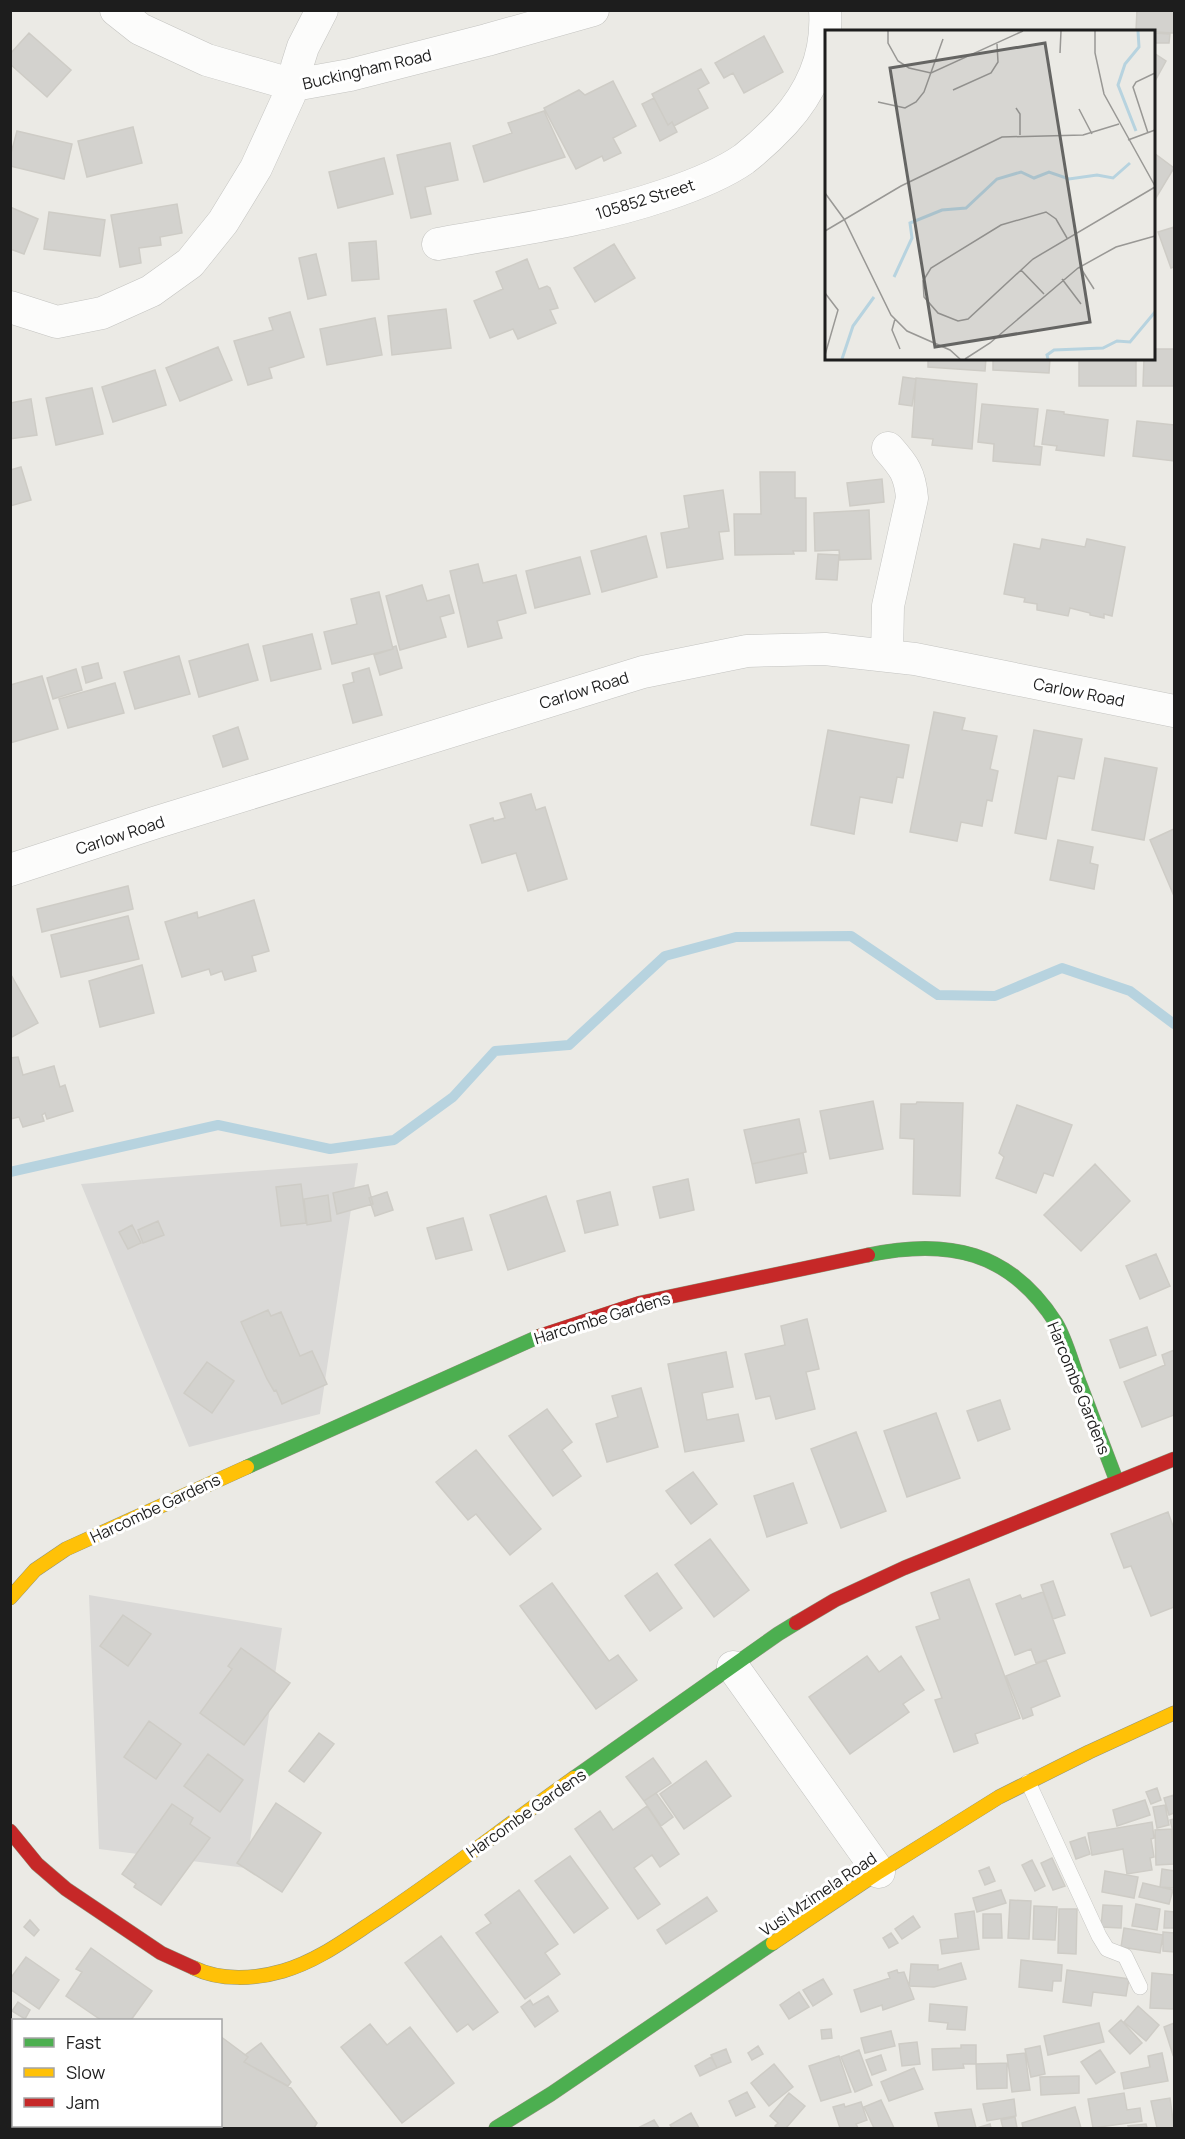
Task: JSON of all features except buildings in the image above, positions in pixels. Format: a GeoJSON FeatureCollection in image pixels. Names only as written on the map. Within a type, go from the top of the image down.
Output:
{"type":"FeatureCollection","features":[{"type":"Feature","properties":{"kind":"street","name":"Buckingham Road"},"geometry":{"type":"LineString","coordinates":[[116,10],[140,29],[207,60],[294,86],[350,75],[476,43],[593,10]]}},
{"type":"Feature","properties":{"kind":"street"},"geometry":{"type":"LineString","coordinates":[[10,308],[57,322],[102,313],[151,291],[190,263],[223,222],[256,168],[294,86],[303,47],[322,10]]}},
{"type":"Feature","properties":{"kind":"street","name":"105852 Street"},"geometry":{"type":"LineString","coordinates":[[825,10],[827,30]]}},
{"type":"Feature","properties":{"kind":"street","name":"105852 Street"},"geometry":{"type":"LineString","coordinates":[[438,244],[596,215],[632,206],[695,185],[743,159],[772,134],[797,107],[812,84],[823,55],[825,42]]}},
{"type":"Feature","properties":{"kind":"street"},"geometry":{"type":"LineString","coordinates":[[887,656],[888,606],[912,498],[911,480],[904,466],[888,448]]}},
{"type":"Feature","properties":{"kind":"street","name":"Carlow Road"},"geometry":{"type":"LineString","coordinates":[[10,870],[642,672],[747,651],[825,649],[915,659],[1174,711]]}},
{"type":"Feature","properties":{"kind":"street","name":"Harcombe Gardens"},"geometry":{"type":"LineString","coordinates":[[10,1598],[35,1570],[66,1549],[531,1339],[640,1303],[887,1251],[929,1249],[963,1252],[987,1259],[1012,1273],[1032,1291],[1057,1325],[1117,1482]]}},
{"type":"Feature","properties":{"kind":"street","name":"Harcombe Gardens"},"geometry":{"type":"LineString","coordinates":[[10,1831],[37,1864],[66,1889],[161,1953],[201,1972],[233,1977],[258,1977],[284,1971],[321,1956],[405,1901],[492,1836],[778,1634],[835,1600],[904,1568],[1174,1459]]}},
{"type":"Feature","properties":{"kind":"street"},"geometry":{"type":"LineString","coordinates":[[733,1667],[879,1872]]}},
{"type":"Feature","properties":{"kind":"street","name":"Vusi Mzimela Road"},"geometry":{"type":"LineString","coordinates":[[496,2128],[551,2094],[879,1872],[999,1797],[1174,1713]]}},
{"type":"Feature","properties":{"kind":"lane"},"geometry":{"type":"LineString","coordinates":[[1028,1782],[1099,1936],[1107,1949],[1125,1956],[1140,1987]]}},
{"type":"Feature","properties":{"kind":"shaded area"},"geometry":{"type":"Polygon","coordinates":[[[358,1163],[320,1414],[189,1447],[81,1184],[358,1163]]]}},
{"type":"Feature","properties":{"kind":"shaded area"},"geometry":{"type":"Polygon","coordinates":[[[89,1595],[282,1628],[246,1868],[99,1849],[89,1595]]]}},
{"type":"Feature","properties":{"kind":"waterway"},"geometry":{"type":"LineString","coordinates":[[10,1172],[218,1125],[330,1149],[394,1140],[453,1097],[495,1051],[569,1045],[665,956],[736,937],[851,936],[938,995],[995,996],[1062,968],[1130,991],[1174,1024]]}},
{"type":"Feature","properties":{"kind":"traffic: fast"},"geometry":{"type":"LineString","coordinates":[[868,1255],[925,1248],[951,1250],[997,1265],[1018,1280],[1038,1299],[1060,1330],[1117,1482]]}},
{"type":"Feature","properties":{"kind":"traffic: fast"},"geometry":{"type":"LineString","coordinates":[[247,1467],[540,1336]]}},
{"type":"Feature","properties":{"kind":"traffic: fast"},"geometry":{"type":"LineString","coordinates":[[574,1778],[796,1623]]}},
{"type":"Feature","properties":{"kind":"traffic: fast"},"geometry":{"type":"LineString","coordinates":[[496,2128],[551,2094],[773,1943]]}},
{"type":"Feature","properties":{"kind":"traffic: slow"},"geometry":{"type":"LineString","coordinates":[[10,1598],[35,1570],[66,1549],[247,1467]]}},
{"type":"Feature","properties":{"kind":"traffic: slow"},"geometry":{"type":"LineString","coordinates":[[773,1943],[879,1872],[999,1797],[1174,1713]]}},
{"type":"Feature","properties":{"kind":"traffic: slow"},"geometry":{"type":"LineString","coordinates":[[194,1968],[226,1977],[250,1977],[283,1971],[307,1962],[341,1943],[399,1904],[574,1778]]}},
{"type":"Feature","properties":{"kind":"traffic: jam"},"geometry":{"type":"LineString","coordinates":[[540,1336],[640,1303],[868,1255]]}},
{"type":"Feature","properties":{"kind":"traffic: jam"},"geometry":{"type":"LineString","coordinates":[[796,1623],[835,1600],[904,1568],[1174,1459]]}},
{"type":"Feature","properties":{"kind":"traffic: jam"},"geometry":{"type":"LineString","coordinates":[[10,1831],[37,1864],[66,1889],[161,1953],[194,1968]]}}]}
